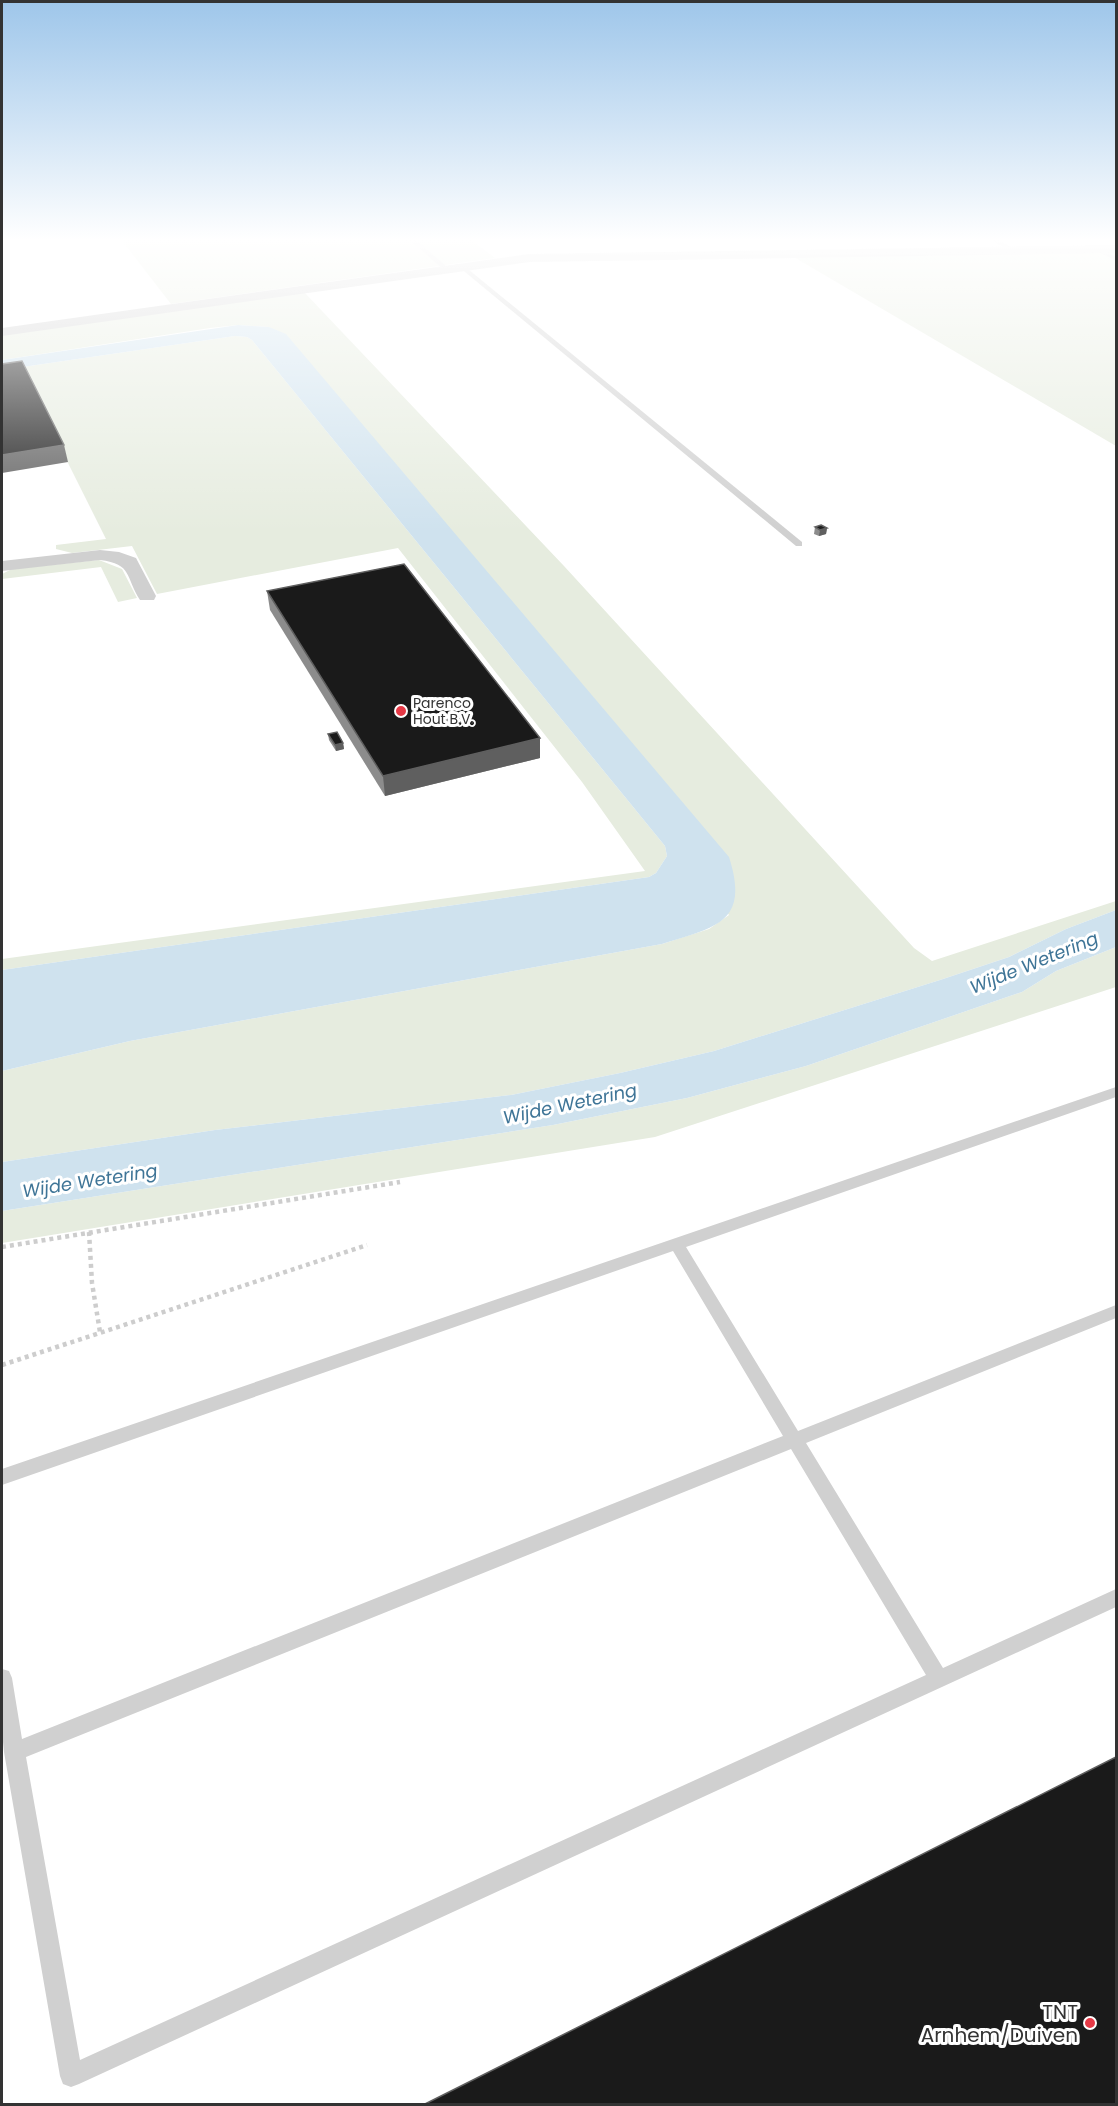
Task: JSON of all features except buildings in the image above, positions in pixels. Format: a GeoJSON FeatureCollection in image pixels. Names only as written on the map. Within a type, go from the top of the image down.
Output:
{"type":"FeatureCollection","features":[{"type":"Feature","properties":{"kind":"street"},"geometry":{"type":"LineString","coordinates":[[2,566],[111,555],[130,562],[147,596]]}},
{"type":"Feature","properties":{"kind":"lane"},"geometry":{"type":"LineString","coordinates":[[546,336],[799,544]]}},
{"type":"Feature","properties":{"kind":"lane"},"geometry":{"type":"LineString","coordinates":[[2,1478],[1116,1092]]}},
{"type":"Feature","properties":{"kind":"lane"},"geometry":{"type":"LineString","coordinates":[[676,1244],[939,1679]]}},
{"type":"Feature","properties":{"kind":"lane"},"geometry":{"type":"LineString","coordinates":[[14,1752],[1116,1311]]}},
{"type":"Feature","properties":{"kind":"lane"},"geometry":{"type":"LineString","coordinates":[[2,1678],[71,2076],[1116,1598]]}},
{"type":"Feature","properties":{"kind":"path"},"geometry":{"type":"LineString","coordinates":[[2,1246],[400,1182]]}},
{"type":"Feature","properties":{"kind":"path"},"geometry":{"type":"LineString","coordinates":[[89,1233],[93,1302],[100,1332]]}},
{"type":"Feature","properties":{"kind":"path"},"geometry":{"type":"LineString","coordinates":[[2,1365],[367,1245]]}},
{"type":"Feature","properties":{"kind":"shaded area"},"geometry":{"type":"Polygon","coordinates":[[[2,336],[156,336],[2,360],[2,336]]]}},
{"type":"Feature","properties":{"kind":"shaded area"},"geometry":{"type":"Polygon","coordinates":[[[233,336],[247,337],[252,340],[665,846],[667,856],[656,873],[649,877],[2,970],[2,959],[645,871],[582,782],[398,548],[157,594],[132,546],[72,553],[56,549],[56,545],[106,539],[25,377],[2,370],[233,336]]]}},
{"type":"Feature","properties":{"kind":"shaded area"},"geometry":{"type":"Polygon","coordinates":[[[276,336],[346,336],[564,566],[914,948],[932,961],[1116,901],[1116,910],[1066,929],[1009,957],[940,980],[714,1051],[620,1073],[511,1095],[215,1130],[2,1162],[2,1071],[130,1041],[662,944],[709,929],[729,915],[276,336]]]}},
{"type":"Feature","properties":{"kind":"shaded area"},"geometry":{"type":"Polygon","coordinates":[[[929,336],[1116,336],[1116,446],[929,336]]]}},
{"type":"Feature","properties":{"kind":"shaded area"},"geometry":{"type":"Polygon","coordinates":[[[99,560],[122,569],[137,598],[118,602],[101,567],[2,579],[2,574],[12,569],[99,560]]]}},
{"type":"Feature","properties":{"kind":"shaded area"},"geometry":{"type":"Polygon","coordinates":[[[1116,947],[1116,987],[655,1137],[2,1243],[2,1211],[553,1125],[687,1098],[806,1066],[1022,992],[1056,971],[1116,947]]]}},
{"type":"Feature","properties":{"kind":"water"},"geometry":{"type":"Polygon","coordinates":[[[162,336],[233,336],[2,370],[2,360],[162,336]]]}},
{"type":"Feature","properties":{"kind":"water"},"geometry":{"type":"Polygon","coordinates":[[[238,336],[288,336],[729,857],[735,896],[731,909],[724,919],[712,926],[698,933],[662,944],[130,1041],[2,1071],[2,970],[649,877],[656,873],[667,856],[665,846],[252,340],[238,336]]]}},
{"type":"Feature","properties":{"kind":"water","name":"Wijde Wetering"},"geometry":{"type":"Polygon","coordinates":[[[1116,910],[1116,947],[1056,971],[1022,992],[806,1066],[687,1098],[553,1125],[2,1211],[2,1162],[215,1130],[511,1095],[620,1073],[714,1051],[940,980],[1009,957],[1066,929],[1116,910]]]}},
{"type":"Feature","properties":{"kind":"place","name":"Parenco Hout B.V."},"geometry":{"type":"Point","coordinates":[401,711]}},
{"type":"Feature","properties":{"kind":"place","name":"TNT Arnhem/Duiven"},"geometry":{"type":"Point","coordinates":[1090,2023]}}]}
